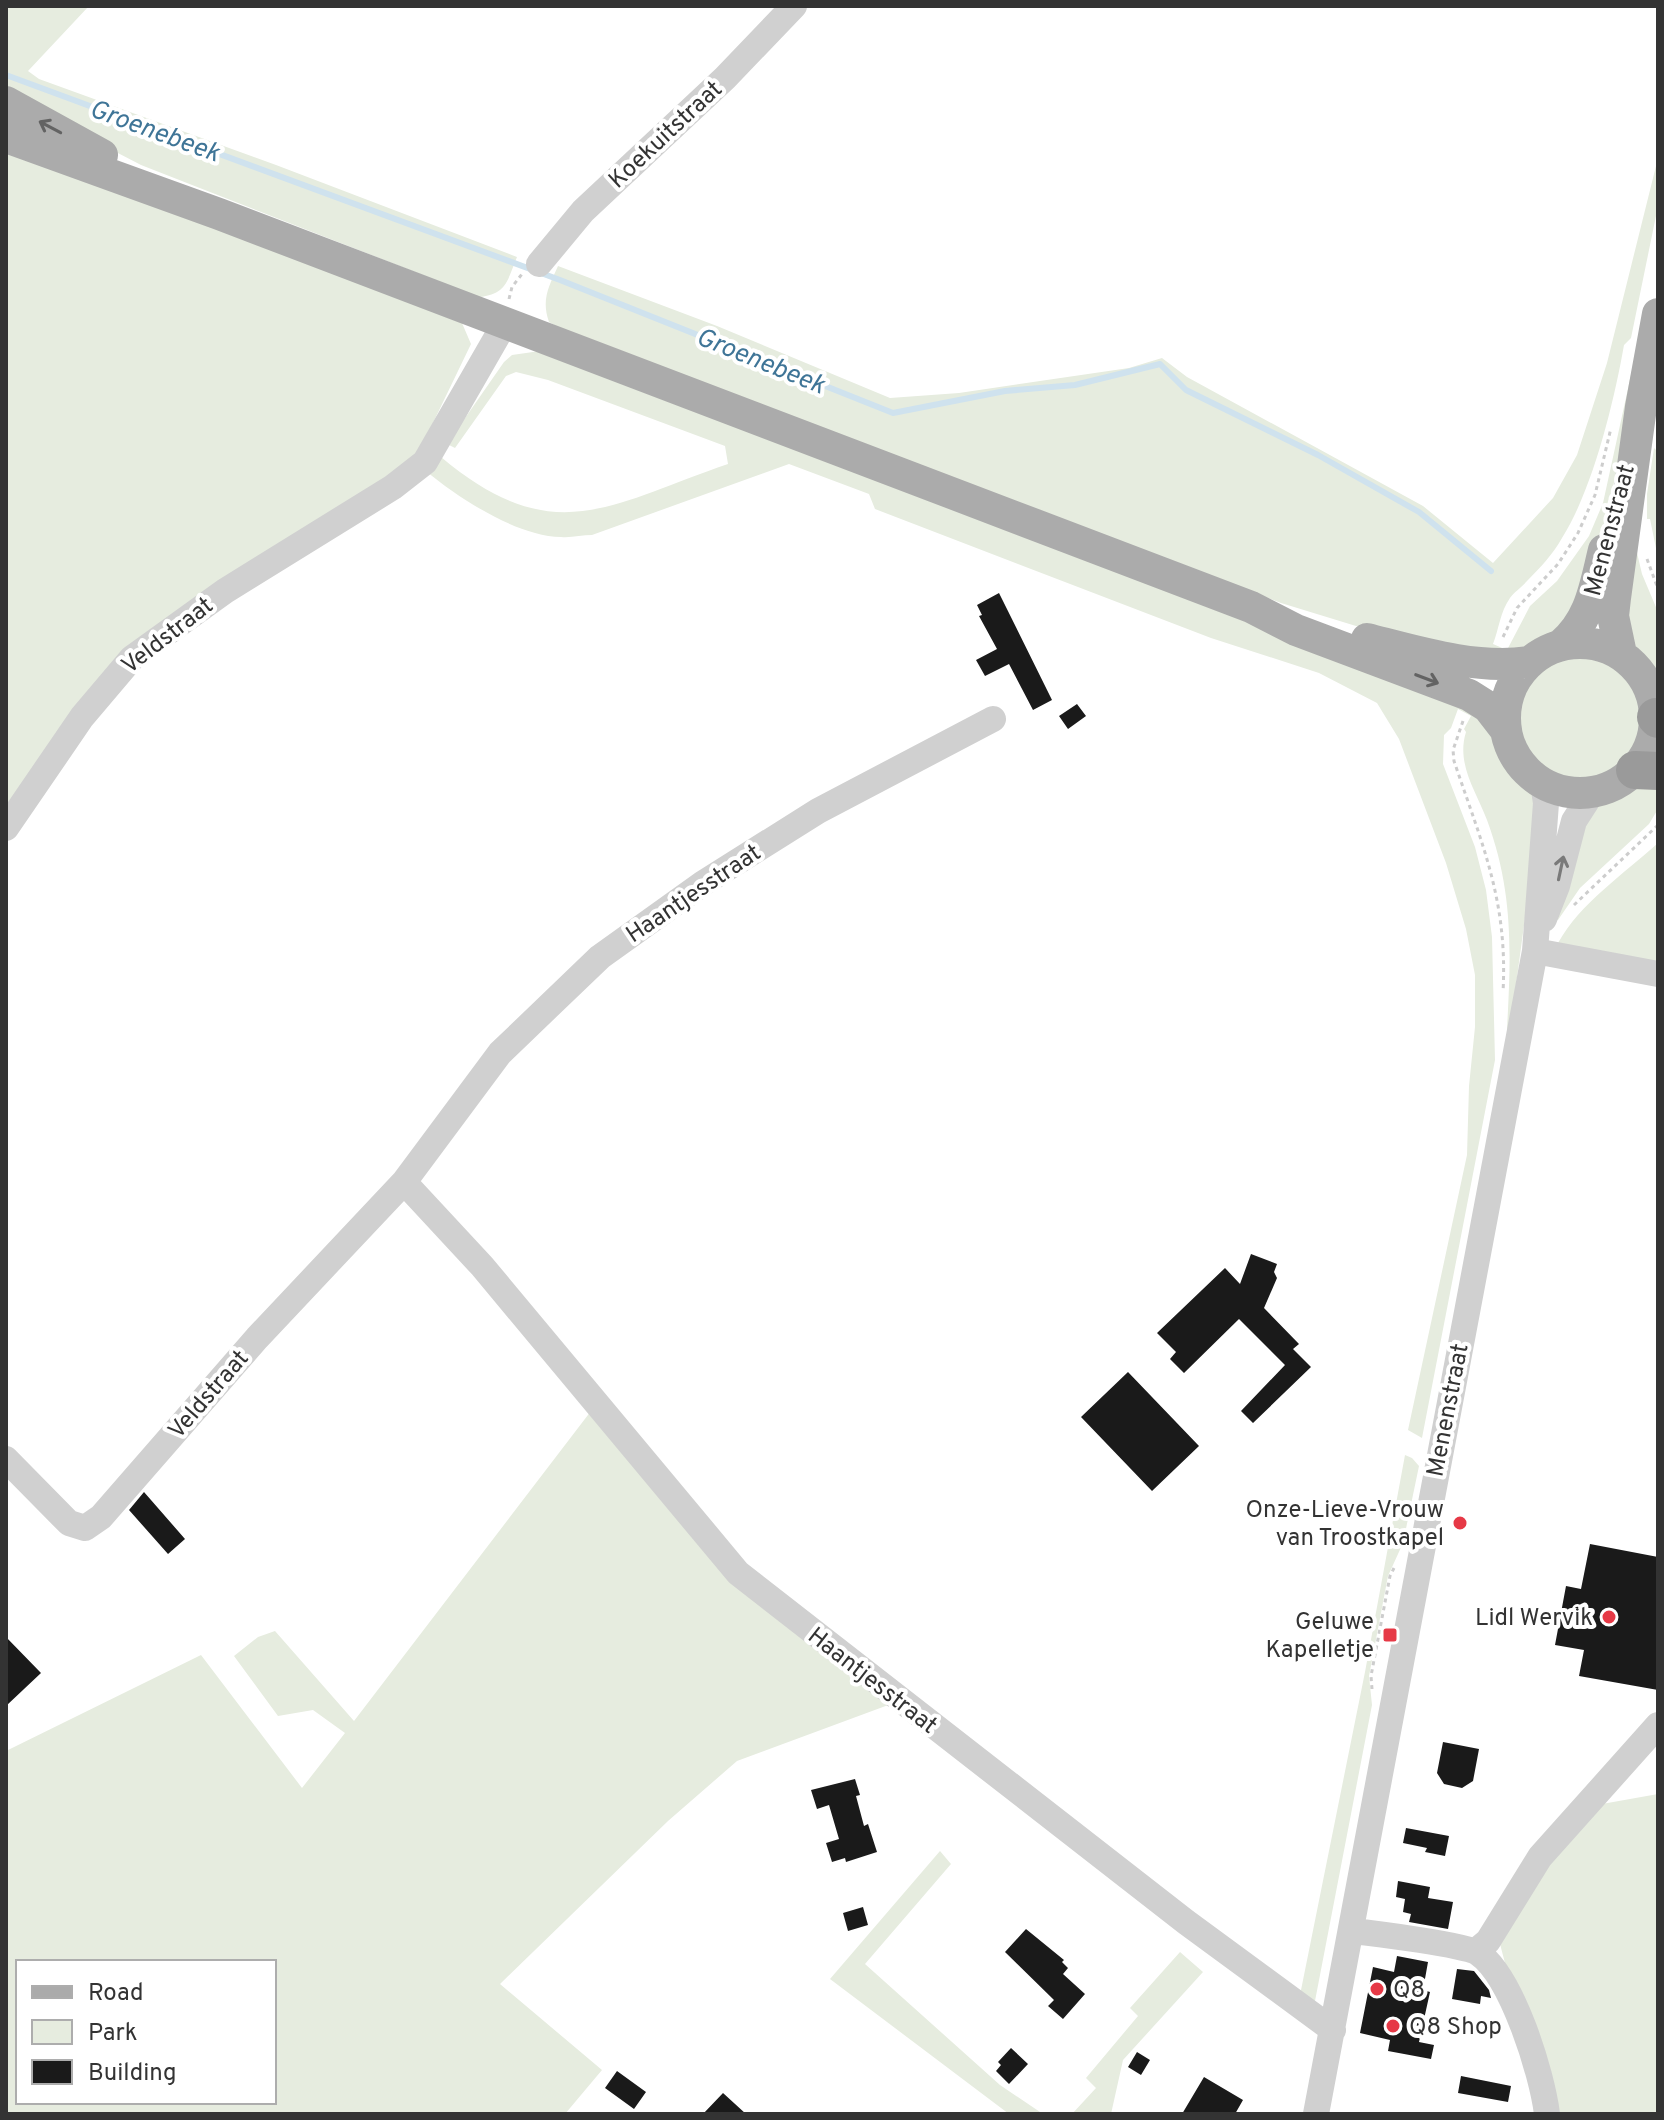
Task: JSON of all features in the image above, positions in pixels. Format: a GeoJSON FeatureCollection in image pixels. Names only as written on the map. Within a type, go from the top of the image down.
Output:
{"type":"FeatureCollection","features":[{"type":"Feature","properties":{"kind":"main road"},"geometry":{"type":"LineString","coordinates":[[6,102],[126,169],[219,214]]}},
{"type":"Feature","properties":{"kind":"main road"},"geometry":{"type":"LineString","coordinates":[[6,137],[219,214],[1251,607],[1394,646],[1474,662],[1504,666],[1529,662]]}},
{"type":"Feature","properties":{"kind":"main road","name":"Menenstraat"},"geometry":{"type":"LineString","coordinates":[[1621,654],[1613,616],[1641,407],[1658,314]]}},
{"type":"Feature","properties":{"kind":"main road","name":"Menenstraat"},"geometry":{"type":"LineString","coordinates":[[1561,645],[1576,632],[1590,601],[1641,407]]}},
{"type":"Feature","properties":{"kind":"main road"},"geometry":{"type":"LineString","coordinates":[[1251,607],[1296,630],[1469,695],[1488,707],[1505,729],[1518,761],[1543,783],[1558,790],[1592,793],[1647,770],[1646,754],[1657,718],[1646,681],[1635,666],[1621,654],[1602,645],[1581,642],[1561,645],[1529,662],[1517,676],[1509,693],[1505,729]]}},
{"type":"Feature","properties":{"kind":"street","name":"Koekuitstraat"},"geometry":{"type":"LineString","coordinates":[[539,264],[583,211],[725,78],[794,6]]}},
{"type":"Feature","properties":{"kind":"street","name":"Veldstraat"},"geometry":{"type":"LineString","coordinates":[[6,828],[82,717],[132,658],[225,591],[379,495],[425,462],[505,323]]}},
{"type":"Feature","properties":{"kind":"street","name":"Haantjesstraat"},"geometry":{"type":"LineString","coordinates":[[442,1131],[500,1053],[600,957],[702,884],[818,811],[993,719]]}},
{"type":"Feature","properties":{"kind":"street","name":"Menenstraat"},"geometry":{"type":"LineString","coordinates":[[1536,946],[1546,803],[1543,783]]}},
{"type":"Feature","properties":{"kind":"street","name":"Menenstraat"},"geometry":{"type":"LineString","coordinates":[[1316,2114],[1536,946],[1557,886],[1574,821],[1592,793]]}},
{"type":"Feature","properties":{"kind":"street"},"geometry":{"type":"LineString","coordinates":[[1536,946],[1658,974]]}},
{"type":"Feature","properties":{"kind":"street","name":"Veldstraat"},"geometry":{"type":"LineString","coordinates":[[6,1459],[69,1523],[85,1528],[101,1517],[257,1338],[404,1182],[442,1131]]}},
{"type":"Feature","properties":{"kind":"street","name":"Haantjesstraat"},"geometry":{"type":"LineString","coordinates":[[404,1182],[477,1261],[747,1581],[1160,1902],[1333,2030]]}},
{"type":"Feature","properties":{"kind":"street"},"geometry":{"type":"LineString","coordinates":[[1476,1951],[1488,1941],[1540,1857],[1658,1725]]}},
{"type":"Feature","properties":{"kind":"street"},"geometry":{"type":"LineString","coordinates":[[1351,1931],[1476,1951],[1498,1972],[1517,2015],[1536,2059],[1547,2114]]}},
{"type":"Feature","properties":{"kind":"path"},"geometry":{"type":"LineString","coordinates":[[505,323],[512,287],[531,262],[539,264]]}},
{"type":"Feature","properties":{"kind":"path"},"geometry":{"type":"LineString","coordinates":[[1498,647],[1517,608],[1558,564],[1578,533],[1595,495],[1611,429]]}},
{"type":"Feature","properties":{"kind":"path"},"geometry":{"type":"LineString","coordinates":[[1463,721],[1453,750],[1454,761],[1494,879],[1503,941],[1502,1000]]}},
{"type":"Feature","properties":{"kind":"path"},"geometry":{"type":"LineString","coordinates":[[1568,912],[1658,825]]}},
{"type":"Feature","properties":{"kind":"green space"},"geometry":{"type":"Polygon","coordinates":[[[6,6],[89,6],[28,71],[39,79],[517,257],[505,285],[495,293],[479,297],[141,165],[10,97],[6,93],[6,6]]]}},
{"type":"Feature","properties":{"kind":"green space"},"geometry":{"type":"Polygon","coordinates":[[[6,148],[462,323],[471,344],[417,456],[147,638],[6,815],[6,148]]]}},
{"type":"Feature","properties":{"kind":"green space"},"geometry":{"type":"Polygon","coordinates":[[[1658,158],[1658,206],[1631,338],[1624,345],[1593,470],[1573,518],[1558,544],[1507,603],[1493,644],[1507,650],[1530,606],[1557,581],[1589,536],[1603,503],[1634,361],[1637,363],[1619,461],[1588,584],[1577,613],[1566,629],[1537,644],[1505,655],[1356,626],[1281,603],[563,330],[549,322],[546,307],[547,293],[558,266],[717,326],[890,398],[959,393],[1129,368],[1162,358],[1187,377],[1423,506],[1493,563],[1553,498],[1577,455],[1607,363],[1658,158]]]}},
{"type":"Feature","properties":{"kind":"green space"},"geometry":{"type":"Polygon","coordinates":[[[540,351],[1461,698],[1499,741],[1509,763],[1535,798],[1535,844],[1510,1029],[1507,1029],[1510,949],[1506,898],[1496,847],[1465,766],[1464,729],[1471,716],[1458,709],[1451,728],[1444,735],[1443,764],[1475,847],[1486,890],[1492,937],[1495,1060],[1422,1438],[1408,1430],[1467,1155],[1475,975],[1466,929],[1446,863],[1399,739],[1377,703],[1319,673],[1211,638],[875,509],[869,494],[789,464],[592,535],[544,535],[508,523],[472,504],[427,472],[441,457],[481,486],[516,504],[550,511],[582,511],[614,505],[728,464],[725,446],[548,380],[516,372],[506,376],[455,448],[447,444],[504,362],[512,355],[540,351]]]}},
{"type":"Feature","properties":{"kind":"green space"},"geometry":{"type":"Polygon","coordinates":[[[1654,448],[1658,452],[1658,558],[1650,519],[1647,519],[1647,494],[1654,448]]]}},
{"type":"Feature","properties":{"kind":"green space"},"geometry":{"type":"Polygon","coordinates":[[[1634,540],[1642,574],[1658,612],[1658,681],[1627,639],[1634,540]]]}},
{"type":"Feature","properties":{"kind":"green space"},"geometry":{"type":"Polygon","coordinates":[[[1580,655],[1604,660],[1624,674],[1638,694],[1643,718],[1638,742],[1624,762],[1604,776],[1580,781],[1556,776],[1536,762],[1522,742],[1517,718],[1522,694],[1536,674],[1556,660],[1580,655]]]}},
{"type":"Feature","properties":{"kind":"green space"},"geometry":{"type":"Polygon","coordinates":[[[1658,778],[1658,809],[1649,824],[1580,888],[1558,920],[1555,919],[1578,826],[1599,804],[1630,787],[1658,778]]]}},
{"type":"Feature","properties":{"kind":"green space"},"geometry":{"type":"Polygon","coordinates":[[[1658,843],[1658,964],[1558,943],[1590,902],[1658,843]]]}},
{"type":"Feature","properties":{"kind":"green space"},"geometry":{"type":"Polygon","coordinates":[[[591,1411],[747,1593],[891,1704],[737,1761],[668,1821],[500,1984],[602,2070],[565,2114],[6,2114],[6,1751],[201,1655],[302,1788],[345,1733],[313,1710],[278,1716],[234,1656],[258,1637],[275,1631],[354,1721],[591,1411]]]}},
{"type":"Feature","properties":{"kind":"green space"},"geometry":{"type":"Polygon","coordinates":[[[1405,1455],[1419,1466],[1403,1543],[1388,1576],[1369,1676],[1372,1705],[1315,2001],[1299,2000],[1365,1672],[1405,1455]]]}},
{"type":"Feature","properties":{"kind":"green space"},"geometry":{"type":"Polygon","coordinates":[[[1658,1794],[1658,2114],[1556,2114],[1500,1944],[1549,1862],[1602,1804],[1658,1794]]]}},
{"type":"Feature","properties":{"kind":"green space"},"geometry":{"type":"Polygon","coordinates":[[[940,1851],[951,1864],[865,1964],[1000,2085],[1043,2114],[1009,2114],[830,1979],[940,1851]]]}},
{"type":"Feature","properties":{"kind":"green space"},"geometry":{"type":"Polygon","coordinates":[[[1180,1952],[1203,1972],[1123,2060],[1111,2114],[1072,2114],[1096,2088],[1086,2078],[1138,2016],[1130,2008],[1180,1952]]]}},
{"type":"Feature","properties":{"kind":"building"},"geometry":{"type":"Polygon","coordinates":[[[999,593],[1052,700],[1033,710],[1009,664],[985,676],[976,660],[997,649],[979,616],[982,615],[977,605],[999,593]]]}},
{"type":"Feature","properties":{"kind":"building"},"geometry":{"type":"Polygon","coordinates":[[[1077,704],[1086,716],[1068,729],[1059,716],[1077,704]]]}},
{"type":"Feature","properties":{"kind":"building"},"geometry":{"type":"Polygon","coordinates":[[[1251,1254],[1277,1264],[1274,1272],[1277,1278],[1264,1308],[1299,1344],[1293,1349],[1311,1367],[1253,1423],[1241,1411],[1285,1365],[1239,1319],[1184,1373],[1170,1359],[1176,1352],[1157,1333],[1225,1268],[1240,1284],[1251,1254]]]}},
{"type":"Feature","properties":{"kind":"building"},"geometry":{"type":"Polygon","coordinates":[[[1128,1372],[1199,1446],[1152,1491],[1081,1417],[1128,1372]]]}},
{"type":"Feature","properties":{"kind":"building"},"geometry":{"type":"Polygon","coordinates":[[[144,1492],[185,1539],[168,1554],[129,1510],[144,1492]]]}},
{"type":"Feature","properties":{"kind":"building","name":"Lidl Wervik"},"geometry":{"type":"Polygon","coordinates":[[[1590,1544],[1658,1557],[1658,1690],[1579,1676],[1584,1650],[1555,1645],[1566,1586],[1581,1589],[1590,1544]]]}},
{"type":"Feature","properties":{"kind":"building"},"geometry":{"type":"Polygon","coordinates":[[[6,1637],[41,1673],[6,1706],[6,1637]]]}},
{"type":"Feature","properties":{"kind":"building"},"geometry":{"type":"Polygon","coordinates":[[[1443,1742],[1479,1749],[1473,1781],[1462,1788],[1444,1784],[1437,1773],[1443,1742]]]}},
{"type":"Feature","properties":{"kind":"building"},"geometry":{"type":"Polygon","coordinates":[[[855,1779],[864,1826],[868,1824],[877,1852],[846,1862],[845,1858],[832,1862],[826,1843],[839,1839],[829,1805],[817,1809],[811,1790],[855,1779]]]}},
{"type":"Feature","properties":{"kind":"building"},"geometry":{"type":"Polygon","coordinates":[[[1406,1828],[1449,1836],[1445,1856],[1403,1843],[1406,1828]]]}},
{"type":"Feature","properties":{"kind":"building"},"geometry":{"type":"Polygon","coordinates":[[[1398,1881],[1430,1887],[1428,1898],[1453,1902],[1448,1929],[1409,1922],[1411,1914],[1403,1912],[1405,1899],[1396,1897],[1398,1881]]]}},
{"type":"Feature","properties":{"kind":"building"},"geometry":{"type":"Polygon","coordinates":[[[863,1907],[868,1925],[848,1931],[843,1913],[863,1907]]]}},
{"type":"Feature","properties":{"kind":"building"},"geometry":{"type":"Polygon","coordinates":[[[1026,1929],[1064,1960],[1062,1962],[1068,1968],[1063,1974],[1085,1994],[1063,2019],[1048,2006],[1054,2000],[1005,1952],[1026,1929]]]}},
{"type":"Feature","properties":{"kind":"building"},"geometry":{"type":"Polygon","coordinates":[[[1397,1956],[1428,1962],[1423,1990],[1430,1992],[1419,2042],[1434,2045],[1431,2059],[1388,2051],[1390,2040],[1360,2033],[1373,1967],[1394,1972],[1397,1956]]]}},
{"type":"Feature","properties":{"kind":"building"},"geometry":{"type":"Polygon","coordinates":[[[1457,1969],[1474,1971],[1489,1990],[1491,1998],[1481,1996],[1480,2004],[1452,1999],[1457,1969]]]}},
{"type":"Feature","properties":{"kind":"building"},"geometry":{"type":"Polygon","coordinates":[[[1011,2048],[1028,2064],[1009,2084],[996,2071],[1001,2065],[998,2062],[1011,2048]]]}},
{"type":"Feature","properties":{"kind":"building"},"geometry":{"type":"Polygon","coordinates":[[[1137,2052],[1150,2060],[1141,2075],[1128,2067],[1137,2052]]]}},
{"type":"Feature","properties":{"kind":"building"},"geometry":{"type":"Polygon","coordinates":[[[617,2071],[646,2092],[634,2109],[605,2088],[617,2071]]]}},
{"type":"Feature","properties":{"kind":"building"},"geometry":{"type":"Polygon","coordinates":[[[1461,2076],[1511,2086],[1508,2102],[1458,2093],[1461,2076]]]}},
{"type":"Feature","properties":{"kind":"building"},"geometry":{"type":"Polygon","coordinates":[[[1204,2077],[1243,2100],[1235,2114],[1182,2114],[1204,2077]]]}},
{"type":"Feature","properties":{"kind":"building"},"geometry":{"type":"Polygon","coordinates":[[[723,2093],[746,2114],[703,2114],[723,2093]]]}},
{"type":"Feature","properties":{"kind":"waterway","name":"Groenebeek"},"geometry":{"type":"LineString","coordinates":[[6,75],[560,280],[893,413],[1005,391],[1075,385],[1160,364],[1186,390],[1318,455],[1419,512],[1491,571]]}},
{"type":"Feature","properties":{"kind":"place","name":"Onze-Lieve-Vrouw van Troostkapel"},"geometry":{"type":"Point","coordinates":[1460,1523]}},
{"type":"Feature","properties":{"kind":"place","name":"Lidl Wervik"},"geometry":{"type":"Point","coordinates":[1609,1617]}},
{"type":"Feature","properties":{"kind":"place","name":"Geluwe Kapelletje"},"geometry":{"type":"Point","coordinates":[1390,1635]}},
{"type":"Feature","properties":{"kind":"place","name":"Q8"},"geometry":{"type":"Point","coordinates":[1377,1989]}},
{"type":"Feature","properties":{"kind":"place","name":"Q8 Shop"},"geometry":{"type":"Point","coordinates":[1393,2026]}}]}
